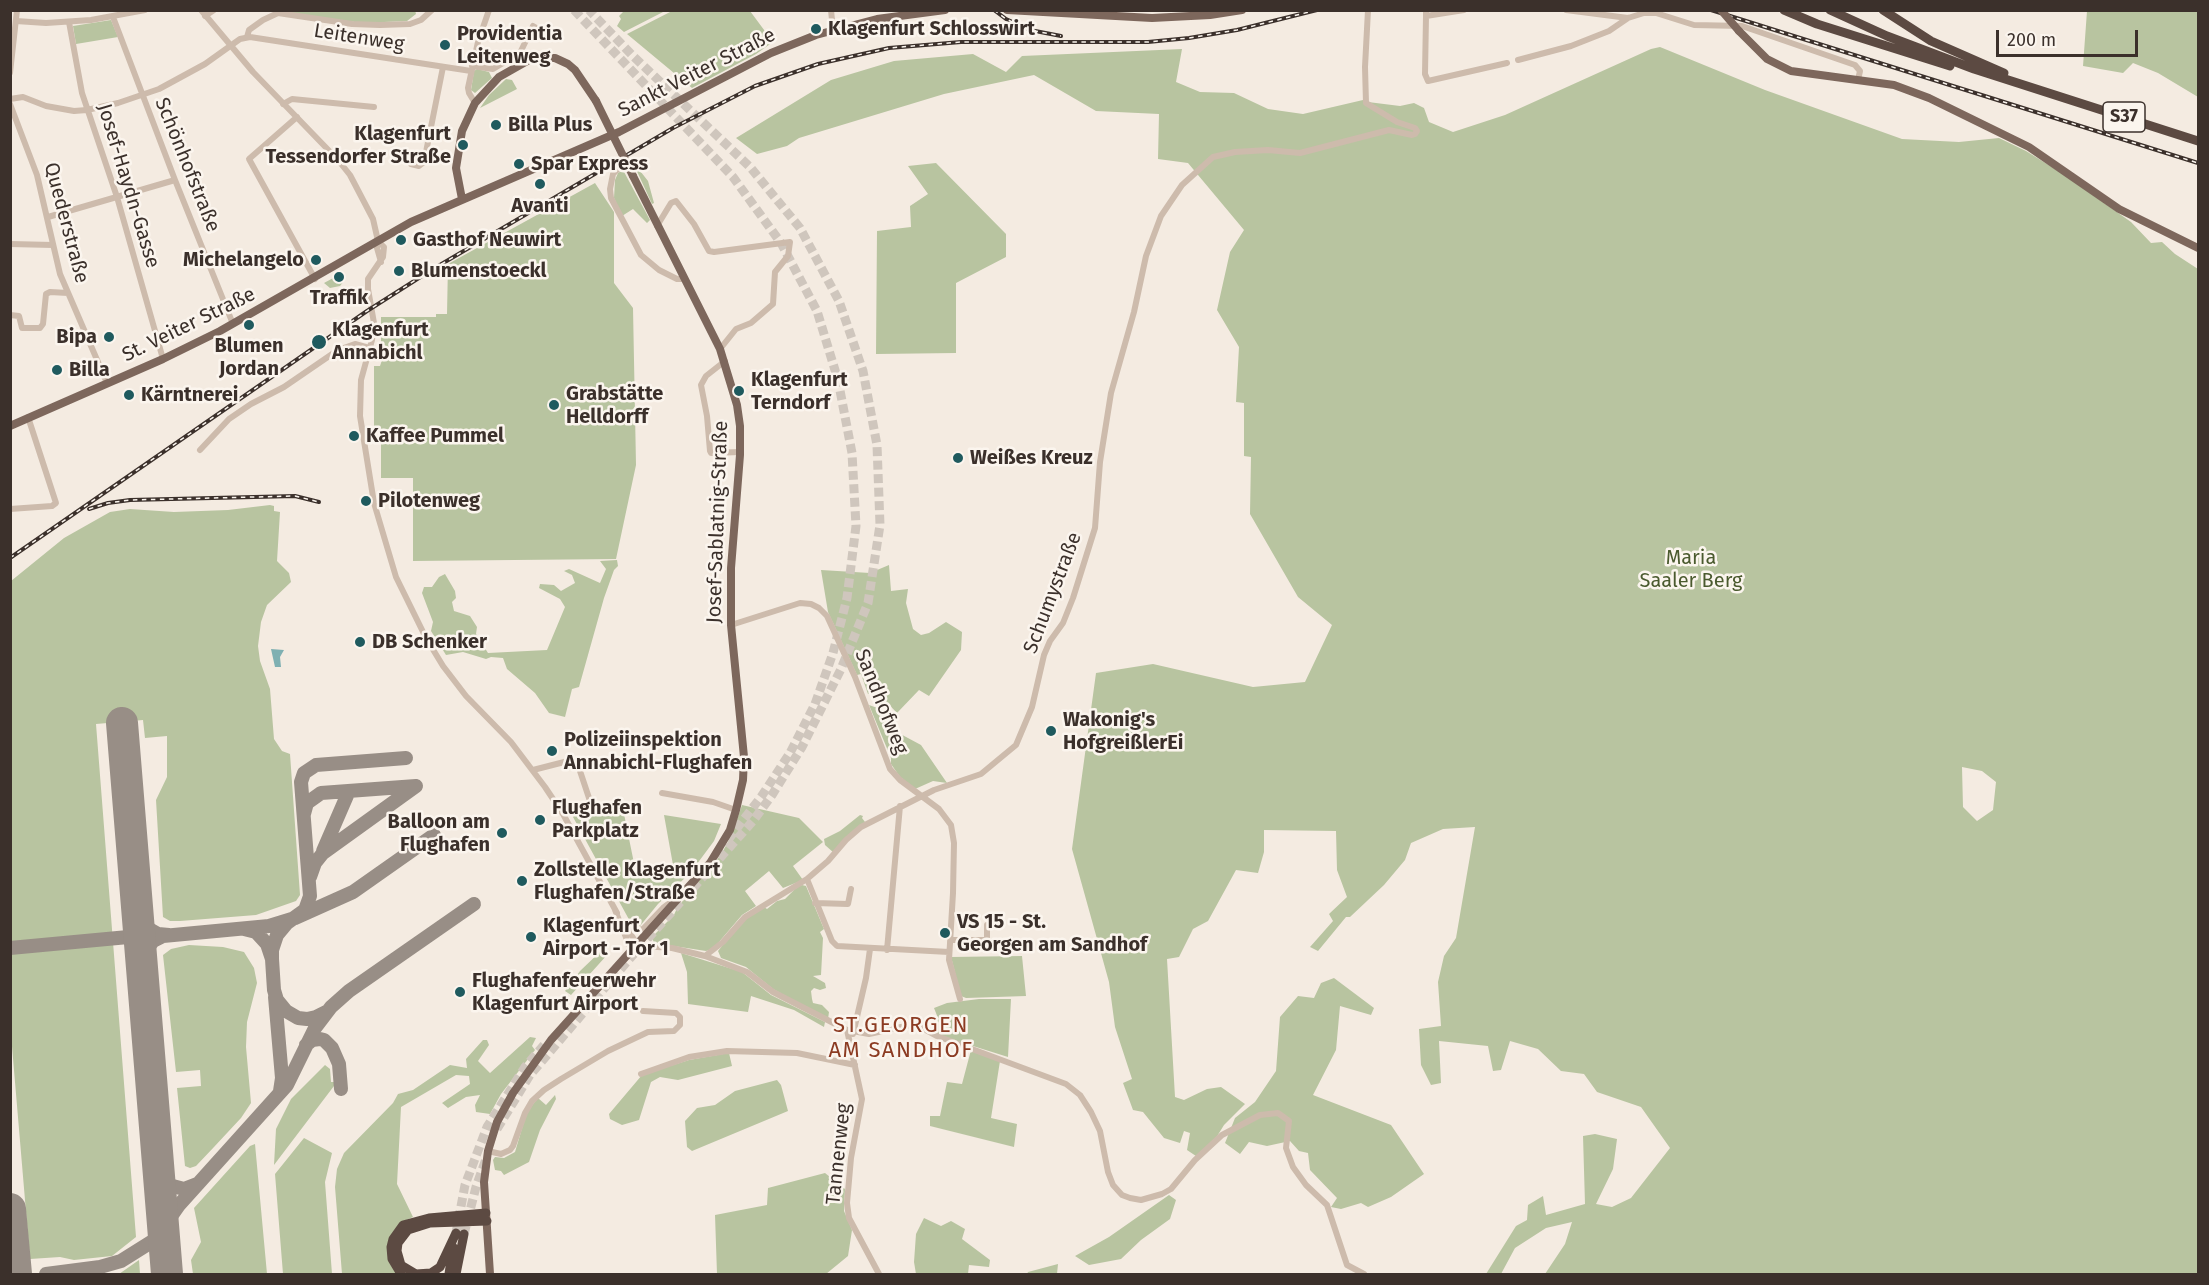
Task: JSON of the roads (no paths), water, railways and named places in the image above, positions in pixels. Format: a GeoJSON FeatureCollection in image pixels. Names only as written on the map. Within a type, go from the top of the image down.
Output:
{"type":"FeatureCollection","features":[{"type":"Feature","properties":{"kind":"highway"},"geometry":{"type":"LineString","coordinates":[[1784,10],[1817,24],[1941,64],[1966,71],[1974,69]]}},
{"type":"Feature","properties":{"kind":"highway","name":"S37"},"geometry":{"type":"LineString","coordinates":[[1830,10],[1887,36],[1974,69],[2199,141]]}},
{"type":"Feature","properties":{"kind":"highway"},"geometry":{"type":"LineString","coordinates":[[1883,10],[1930,40],[1967,58],[2043,88],[2049,94]]}},
{"type":"Feature","properties":{"kind":"highway"},"geometry":{"type":"LineString","coordinates":[[460,1233],[440,1267],[431,1273],[416,1274],[401,1265],[397,1251],[398,1243],[408,1230],[430,1223],[487,1217]]}},
{"type":"Feature","properties":{"kind":"highway"},"geometry":{"type":"LineString","coordinates":[[401,1275],[395,1267],[391,1253],[393,1239],[403,1225],[429,1218],[487,1217]]}},
{"type":"Feature","properties":{"kind":"highway"},"geometry":{"type":"LineString","coordinates":[[448,1275],[460,1233]]}},
{"type":"Feature","properties":{"kind":"highway"},"geometry":{"type":"LineString","coordinates":[[456,1275],[460,1233]]}},
{"type":"Feature","properties":{"kind":"main road","name":"Sankt Veiter Straße"},"geometry":{"type":"LineString","coordinates":[[315,279],[411,222],[619,132],[761,57],[796,42],[878,15],[945,10]]}},
{"type":"Feature","properties":{"kind":"main road"},"geometry":{"type":"LineString","coordinates":[[1008,10],[1152,18],[1188,17],[1242,10]]}},
{"type":"Feature","properties":{"kind":"main road"},"geometry":{"type":"LineString","coordinates":[[1721,10],[1767,59],[1791,71],[1894,85],[1912,91],[2029,147],[2119,209],[2199,248]]}},
{"type":"Feature","properties":{"kind":"main road","name":"Josef-Sablatnig-Straße"},"geometry":{"type":"LineString","coordinates":[[462,199],[456,168],[458,149],[462,131],[475,103],[499,77],[520,64],[538,58],[555,58],[568,63],[581,76],[596,101],[720,349],[737,405],[740,452],[732,557],[731,625],[744,757],[743,780],[736,810],[729,830],[710,863],[551,1040],[513,1093],[497,1122],[488,1151],[484,1182],[490,1275]]}},
{"type":"Feature","properties":{"kind":"main road","name":"St. Veiter Straße"},"geometry":{"type":"LineString","coordinates":[[10,426],[163,359],[234,324],[315,279]]}},
{"type":"Feature","properties":{"kind":"street"},"geometry":{"type":"LineString","coordinates":[[10,73],[16,10]]}},
{"type":"Feature","properties":{"kind":"street"},"geometry":{"type":"LineString","coordinates":[[16,21],[69,22],[113,17],[145,10]]}},
{"type":"Feature","properties":{"kind":"street"},"geometry":{"type":"LineString","coordinates":[[214,10],[203,14],[350,175],[370,212],[381,262],[370,274],[367,284],[374,323],[361,380],[360,416],[374,503],[396,577],[426,638],[443,666],[466,696],[502,731],[533,770],[563,814],[615,910],[637,944]]}},
{"type":"Feature","properties":{"kind":"street"},"geometry":{"type":"LineString","coordinates":[[10,99],[23,97],[55,108],[87,110],[142,95],[194,71],[247,37],[249,30],[263,20],[278,13],[352,24],[380,25],[414,23],[432,10]]}},
{"type":"Feature","properties":{"kind":"street"},"geometry":{"type":"LineString","coordinates":[[475,103],[469,93],[471,69],[489,10]]}},
{"type":"Feature","properties":{"kind":"street"},"geometry":{"type":"LineString","coordinates":[[831,10],[833,30]]}},
{"type":"Feature","properties":{"kind":"street","name":"Schumystraße"},"geometry":{"type":"LineString","coordinates":[[705,956],[723,942],[745,917],[807,879],[861,827],[921,796],[981,774],[1003,757],[1020,739],[1032,708],[1044,655],[1063,622],[1073,598],[1095,528],[1100,462],[1115,375],[1134,312],[1146,256],[1161,216],[1182,185],[1213,157],[1235,152],[1268,150],[1300,153],[1389,130],[1412,135],[1418,131],[1366,104],[1368,10]]}},
{"type":"Feature","properties":{"kind":"street"},"geometry":{"type":"LineString","coordinates":[[1464,10],[1426,13],[1425,74],[1428,81],[1507,63]]}},
{"type":"Feature","properties":{"kind":"street"},"geometry":{"type":"LineString","coordinates":[[1566,10],[1628,18]]}},
{"type":"Feature","properties":{"kind":"street"},"geometry":{"type":"LineString","coordinates":[[1518,60],[1571,46],[1609,31],[1628,18],[1644,13],[1656,13],[1694,25],[1732,24],[1758,30],[1855,65],[1860,71],[1858,80]]}},
{"type":"Feature","properties":{"kind":"street","name":"Schönhofstraße"},"geometry":{"type":"LineString","coordinates":[[113,17],[175,180],[234,324]]}},
{"type":"Feature","properties":{"kind":"street","name":"Josef-Haydn-Gasse"},"geometry":{"type":"LineString","coordinates":[[69,22],[82,93],[117,197],[163,359]]}},
{"type":"Feature","properties":{"kind":"street","name":"Leitenweg"},"geometry":{"type":"LineString","coordinates":[[247,37],[443,67],[493,69],[520,53],[533,26],[548,34]]}},
{"type":"Feature","properties":{"kind":"street"},"geometry":{"type":"LineString","coordinates":[[411,164],[419,166],[424,162],[443,67]]}},
{"type":"Feature","properties":{"kind":"street"},"geometry":{"type":"LineString","coordinates":[[283,104],[292,99],[374,107]]}},
{"type":"Feature","properties":{"kind":"street","name":"Quederstraße"},"geometry":{"type":"LineString","coordinates":[[10,105],[37,175],[60,274],[107,383]]}},
{"type":"Feature","properties":{"kind":"street"},"geometry":{"type":"LineString","coordinates":[[297,117],[249,159],[315,279]]}},
{"type":"Feature","properties":{"kind":"street"},"geometry":{"type":"LineString","coordinates":[[634,161],[621,166],[613,174],[611,198],[640,255],[659,270],[677,279],[684,279]]}},
{"type":"Feature","properties":{"kind":"street"},"geometry":{"type":"LineString","coordinates":[[48,217],[175,180]]}},
{"type":"Feature","properties":{"kind":"street"},"geometry":{"type":"LineString","coordinates":[[657,226],[671,203],[676,201],[694,224],[709,251],[790,242],[788,256],[775,272],[773,304],[751,323],[736,329],[720,349]]}},
{"type":"Feature","properties":{"kind":"street"},"geometry":{"type":"LineString","coordinates":[[10,244],[53,245]]}},
{"type":"Feature","properties":{"kind":"street"},"geometry":{"type":"LineString","coordinates":[[10,315],[19,316],[22,328],[40,328],[43,324],[46,294],[50,292],[68,293]]}},
{"type":"Feature","properties":{"kind":"street"},"geometry":{"type":"LineString","coordinates":[[200,450],[229,419],[251,404],[284,387],[338,350],[355,344],[369,348]]}},
{"type":"Feature","properties":{"kind":"street"},"geometry":{"type":"LineString","coordinates":[[724,362],[706,376],[701,385],[711,453],[740,452]]}},
{"type":"Feature","properties":{"kind":"street"},"geometry":{"type":"LineString","coordinates":[[10,509],[52,506],[56,502],[28,417]]}},
{"type":"Feature","properties":{"kind":"street","name":"Sandhofweg"},"geometry":{"type":"LineString","coordinates":[[731,625],[800,603],[811,604],[827,616],[855,677],[890,768],[900,780],[945,814],[953,833],[949,960],[960,999]]}},
{"type":"Feature","properties":{"kind":"street"},"geometry":{"type":"LineString","coordinates":[[533,770],[576,759],[592,807]]}},
{"type":"Feature","properties":{"kind":"street"},"geometry":{"type":"LineString","coordinates":[[662,793],[713,802],[736,810]]}},
{"type":"Feature","properties":{"kind":"street"},"geometry":{"type":"LineString","coordinates":[[563,814],[592,807],[621,806]]}},
{"type":"Feature","properties":{"kind":"street"},"geometry":{"type":"LineString","coordinates":[[887,950],[900,806]]}},
{"type":"Feature","properties":{"kind":"street"},"geometry":{"type":"LineString","coordinates":[[807,879],[832,941],[837,946],[949,952]]}},
{"type":"Feature","properties":{"kind":"street"},"geometry":{"type":"LineString","coordinates":[[815,903],[848,904],[851,889]]}},
{"type":"Feature","properties":{"kind":"street"},"geometry":{"type":"LineString","coordinates":[[626,927],[635,931],[643,929],[663,908],[681,896]]}},
{"type":"Feature","properties":{"kind":"street"},"geometry":{"type":"LineString","coordinates":[[615,910],[629,945],[672,948],[705,956],[747,972],[773,992],[850,1031],[868,1034],[915,1024],[937,1036],[1066,1084],[1080,1095],[1100,1131],[1108,1172],[1113,1185],[1122,1195],[1130,1198],[1141,1200],[1162,1194],[1170,1189],[1195,1160],[1222,1135],[1260,1115],[1278,1113],[1288,1121],[1286,1148],[1293,1167],[1306,1185],[1326,1205],[1344,1262],[1364,1275]]}},
{"type":"Feature","properties":{"kind":"street"},"geometry":{"type":"LineString","coordinates":[[951,940],[987,940],[987,926]]}},
{"type":"Feature","properties":{"kind":"street","name":"Tannenweg"},"geometry":{"type":"LineString","coordinates":[[870,949],[866,978],[850,1031],[862,1100],[851,1158],[847,1203],[849,1218],[879,1275]]}},
{"type":"Feature","properties":{"kind":"street"},"geometry":{"type":"LineString","coordinates":[[488,1151],[501,1154],[510,1150],[525,1113],[532,1101],[544,1090],[608,1051],[648,1032],[674,1031],[680,1025],[680,1017],[676,1013],[643,1011]]}},
{"type":"Feature","properties":{"kind":"street"},"geometry":{"type":"LineString","coordinates":[[641,1074],[689,1057],[727,1051],[797,1053],[855,1065]]}},
{"type":"Feature","properties":{"kind":"water"},"geometry":{"type":"Polygon","coordinates":[[[271,649],[284,650],[280,657],[281,667],[275,667],[271,649]]]}},
{"type":"Feature","properties":{"kind":"tunnel"},"geometry":{"type":"LineString","coordinates":[[574,10],[733,177],[781,243],[817,311],[838,380],[852,453],[856,526],[847,598],[833,653],[815,704],[790,753],[761,797],[727,841]]}},
{"type":"Feature","properties":{"kind":"tunnel"},"geometry":{"type":"LineString","coordinates":[[497,1129],[530,1075],[625,964],[753,821],[772,795],[802,747],[841,669],[868,603],[880,525],[877,445],[863,371],[839,301],[800,228],[750,167],[633,56],[589,10]]}},
{"type":"Feature","properties":{"kind":"tunnel"},"geometry":{"type":"LineString","coordinates":[[456,1233],[465,1185],[487,1127],[525,1067],[544,1045]]}},
{"type":"Feature","properties":{"kind":"tunnel"},"geometry":{"type":"LineString","coordinates":[[464,1234],[486,1159]]}},
{"type":"Feature","properties":{"kind":"railway"},"geometry":{"type":"LineString","coordinates":[[994,10],[1006,19],[1030,30],[1061,36]]}},
{"type":"Feature","properties":{"kind":"railway"},"geometry":{"type":"LineString","coordinates":[[10,558],[367,311],[433,269],[673,128],[755,86],[818,64],[889,48],[961,42],[1148,42],[1237,30],[1317,10]]}},
{"type":"Feature","properties":{"kind":"railway"},"geometry":{"type":"LineString","coordinates":[[1711,10],[2198,163]]}},
{"type":"Feature","properties":{"kind":"railway"},"geometry":{"type":"LineString","coordinates":[[89,509],[130,500],[295,496],[319,502]]}},
{"type":"Feature","properties":{"kind":"place","name":"Klagenfurt Schlosswirt"},"geometry":{"type":"Point","coordinates":[816,29]}},
{"type":"Feature","properties":{"kind":"place","name":"Providentia Leitenweg"},"geometry":{"type":"Point","coordinates":[445,45]}},
{"type":"Feature","properties":{"kind":"place","name":"Billa Plus"},"geometry":{"type":"Point","coordinates":[496,125]}},
{"type":"Feature","properties":{"kind":"place","name":"Klagenfurt Tessendorfer Straße"},"geometry":{"type":"Point","coordinates":[463,145]}},
{"type":"Feature","properties":{"kind":"place","name":"Spar Express"},"geometry":{"type":"Point","coordinates":[519,164]}},
{"type":"Feature","properties":{"kind":"place","name":"Avanti"},"geometry":{"type":"Point","coordinates":[540,184]}},
{"type":"Feature","properties":{"kind":"place","name":"Gasthof Neuwirt"},"geometry":{"type":"Point","coordinates":[401,240]}},
{"type":"Feature","properties":{"kind":"place","name":"Michelangelo"},"geometry":{"type":"Point","coordinates":[316,260]}},
{"type":"Feature","properties":{"kind":"place","name":"Blumenstoeckl"},"geometry":{"type":"Point","coordinates":[399,271]}},
{"type":"Feature","properties":{"kind":"place","name":"Traffik"},"geometry":{"type":"Point","coordinates":[339,277]}},
{"type":"Feature","properties":{"kind":"place","name":"Blumen Jordan"},"geometry":{"type":"Point","coordinates":[249,325]}},
{"type":"Feature","properties":{"kind":"place","name":"Bipa"},"geometry":{"type":"Point","coordinates":[109,337]}},
{"type":"Feature","properties":{"kind":"place","name":"Klagenfurt Annabichl"},"geometry":{"type":"Point","coordinates":[319,342]}},
{"type":"Feature","properties":{"kind":"place","name":"Billa"},"geometry":{"type":"Point","coordinates":[57,370]}},
{"type":"Feature","properties":{"kind":"place","name":"Klagenfurt Terndorf"},"geometry":{"type":"Point","coordinates":[739,391]}},
{"type":"Feature","properties":{"kind":"place","name":"Kärntnerei"},"geometry":{"type":"Point","coordinates":[129,395]}},
{"type":"Feature","properties":{"kind":"place","name":"Grabstätte Helldorff"},"geometry":{"type":"Point","coordinates":[554,405]}},
{"type":"Feature","properties":{"kind":"place","name":"Kaffee Pummel"},"geometry":{"type":"Point","coordinates":[354,436]}},
{"type":"Feature","properties":{"kind":"place","name":"Weißes Kreuz"},"geometry":{"type":"Point","coordinates":[958,458]}},
{"type":"Feature","properties":{"kind":"place","name":"Pilotenweg"},"geometry":{"type":"Point","coordinates":[366,501]}},
{"type":"Feature","properties":{"kind":"place","name":"DB Schenker"},"geometry":{"type":"Point","coordinates":[360,642]}},
{"type":"Feature","properties":{"kind":"place","name":"Wakonig's HofgreißlerEi"},"geometry":{"type":"Point","coordinates":[1051,731]}},
{"type":"Feature","properties":{"kind":"place","name":"Polizeiinspektion Annabichl-Flughafen"},"geometry":{"type":"Point","coordinates":[552,751]}},
{"type":"Feature","properties":{"kind":"place","name":"Flughafen Parkplatz"},"geometry":{"type":"Point","coordinates":[540,820]}},
{"type":"Feature","properties":{"kind":"place","name":"Balloon am Flughafen"},"geometry":{"type":"Point","coordinates":[502,833]}},
{"type":"Feature","properties":{"kind":"place","name":"Zollstelle Klagenfurt Flughafen/Straße"},"geometry":{"type":"Point","coordinates":[522,881]}},
{"type":"Feature","properties":{"kind":"place","name":"VS 15 - St. Georgen am Sandhof"},"geometry":{"type":"Point","coordinates":[945,933]}},
{"type":"Feature","properties":{"kind":"place","name":"Klagenfurt Airport - Tor 1"},"geometry":{"type":"Point","coordinates":[531,937]}},
{"type":"Feature","properties":{"kind":"place","name":"Flughafenfeuerwehr Klagenfurt Airport"},"geometry":{"type":"Point","coordinates":[460,992]}},
{"type":"Feature","properties":{"kind":"district","name":"ST.GEORGEN AM SANDHOF"},"geometry":{"type":"Point","coordinates":[901,1038]}},
{"type":"Feature","properties":{"kind":"park label","name":"Maria Saaler Berg"},"geometry":{"type":"Point","coordinates":[1691,570]}}]}
